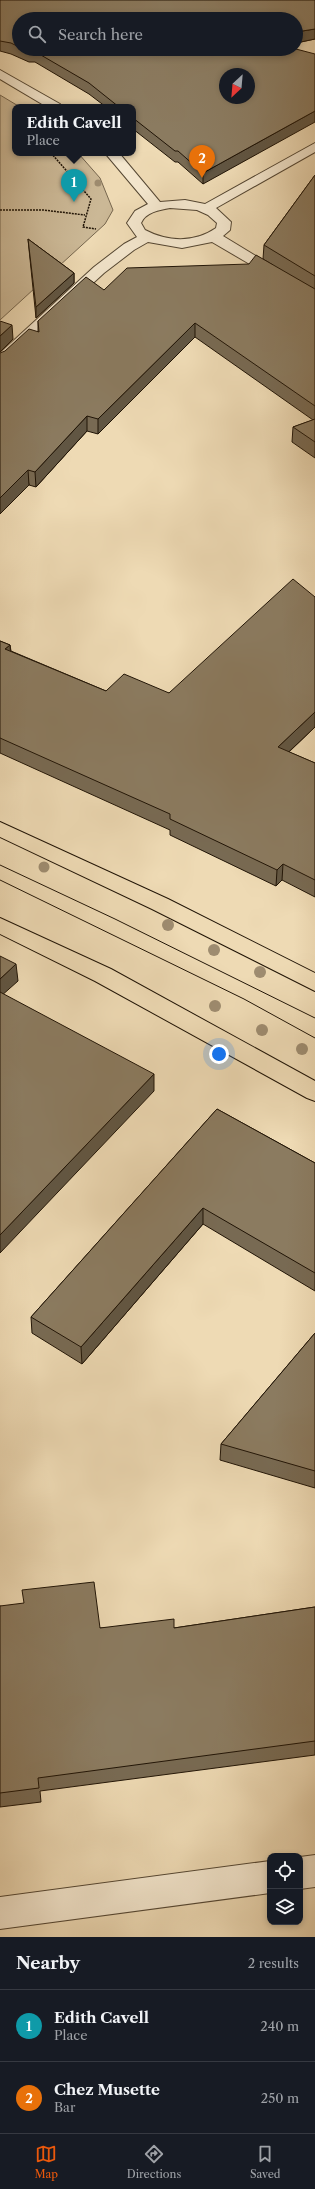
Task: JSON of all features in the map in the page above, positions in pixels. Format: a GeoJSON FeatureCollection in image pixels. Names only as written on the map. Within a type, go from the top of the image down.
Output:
{"type":"FeatureCollection","features":[{"type":"Feature","properties":{"kind":"main road"},"geometry":{"type":"LineString","coordinates":[[0,829],[160,904],[315,983]]}},
{"type":"Feature","properties":{"kind":"main road"},"geometry":{"type":"LineString","coordinates":[[0,925],[103,975],[315,1092]]}},
{"type":"Feature","properties":{"kind":"street"},"geometry":{"type":"LineString","coordinates":[[0,74],[51,104]]}},
{"type":"Feature","properties":{"kind":"street"},"geometry":{"type":"LineString","coordinates":[[207,208],[315,147]]}},
{"type":"Feature","properties":{"kind":"street"},"geometry":{"type":"LineString","coordinates":[[115,156],[157,206]]}},
{"type":"Feature","properties":{"kind":"street"},"geometry":{"type":"LineString","coordinates":[[183,204],[207,208],[219,214],[224,222],[223,230],[214,237],[200,242],[181,244],[162,243],[146,238],[135,228],[134,223],[143,212],[157,206],[183,204]]}},
{"type":"Feature","properties":{"kind":"street"},"geometry":{"type":"LineString","coordinates":[[214,237],[315,298]]}},
{"type":"Feature","properties":{"kind":"street"},"geometry":{"type":"LineString","coordinates":[[0,361],[99,270],[129,247],[146,238]]}},
{"type":"Feature","properties":{"kind":"street"},"geometry":{"type":"LineString","coordinates":[[303,1873],[315,1871]]}},
{"type":"Feature","properties":{"kind":"street"},"geometry":{"type":"LineString","coordinates":[[0,1913],[267,1877]]}},
{"type":"Feature","properties":{"kind":"path"},"geometry":{"type":"LineString","coordinates":[[54,156],[91,199],[85,215],[84,227],[102,231]]}},
{"type":"Feature","properties":{"kind":"path"},"geometry":{"type":"LineString","coordinates":[[0,210],[43,210],[85,215]]}},
{"type":"Feature","properties":{"kind":"shaded area"},"geometry":{"type":"Polygon","coordinates":[[[0,95],[15,104],[12,104],[12,156],[81,156],[100,178],[113,210],[105,224],[0,320],[0,95]]]}},
{"type":"Feature","properties":{"kind":"building"},"geometry":{"type":"Polygon","coordinates":[[[0,0],[315,0],[315,29],[303,31],[303,12],[12,12],[12,44],[0,41],[0,0]]]}},
{"type":"Feature","properties":{"kind":"building"},"geometry":{"type":"Polygon","coordinates":[[[303,51],[315,54],[315,111],[203,173],[178,151],[175,151],[136,120],[136,104],[115,104],[89,83],[43,56],[303,56],[303,51]]]}},
{"type":"Feature","properties":{"kind":"building"},"geometry":{"type":"Polygon","coordinates":[[[315,175],[315,276],[264,245],[315,175]]]}},
{"type":"Feature","properties":{"kind":"building"},"geometry":{"type":"Polygon","coordinates":[[[28,239],[74,273],[36,307],[28,239]]]}},
{"type":"Feature","properties":{"kind":"building"},"geometry":{"type":"Polygon","coordinates":[[[256,255],[315,289],[315,406],[195,323],[98,419],[87,416],[35,472],[28,470],[0,498],[0,353],[5,351],[29,329],[39,332],[38,321],[86,277],[104,290],[127,268],[249,264],[256,255]]]}},
{"type":"Feature","properties":{"kind":"building"},"geometry":{"type":"Polygon","coordinates":[[[0,321],[12,325],[0,336],[0,321]]]}},
{"type":"Feature","properties":{"kind":"building"},"geometry":{"type":"Polygon","coordinates":[[[315,419],[315,442],[293,427],[315,419]]]}},
{"type":"Feature","properties":{"kind":"building"},"geometry":{"type":"Polygon","coordinates":[[[293,579],[315,597],[315,712],[278,747],[315,763],[315,880],[283,864],[277,870],[170,819],[170,814],[0,738],[0,641],[10,645],[5,649],[106,691],[124,674],[169,693],[293,579]]]}},
{"type":"Feature","properties":{"kind":"building"},"geometry":{"type":"Polygon","coordinates":[[[0,956],[16,964],[0,979],[0,956]]]}},
{"type":"Feature","properties":{"kind":"building"},"geometry":{"type":"Polygon","coordinates":[[[0,992],[154,1074],[0,1235],[0,992]]]}},
{"type":"Feature","properties":{"kind":"building"},"geometry":{"type":"Polygon","coordinates":[[[217,1109],[315,1163],[315,1273],[203,1208],[81,1347],[31,1317],[217,1109]]]}},
{"type":"Feature","properties":{"kind":"building"},"geometry":{"type":"Polygon","coordinates":[[[315,1333],[315,1471],[221,1444],[315,1333]]]}},
{"type":"Feature","properties":{"kind":"building"},"geometry":{"type":"Polygon","coordinates":[[[94,1582],[100,1628],[174,1619],[174,1628],[315,1607],[315,1741],[38,1778],[39,1788],[0,1793],[0,1606],[24,1603],[22,1590],[94,1582]]]}},
{"type":"Feature","properties":{"kind":"tram line"},"geometry":{"type":"LineString","coordinates":[[0,865],[115,919],[315,1018]]}},
{"type":"Feature","properties":{"kind":"tram line"},"geometry":{"type":"LineString","coordinates":[[0,880],[244,999],[315,1038]]}},
{"type":"Feature","properties":{"kind":"place","name":"Chez Musette"},"geometry":{"type":"Point","coordinates":[202,178]}},
{"type":"Feature","properties":{"kind":"place","name":"Edith Cavell"},"geometry":{"type":"Point","coordinates":[74,202]}}]}
